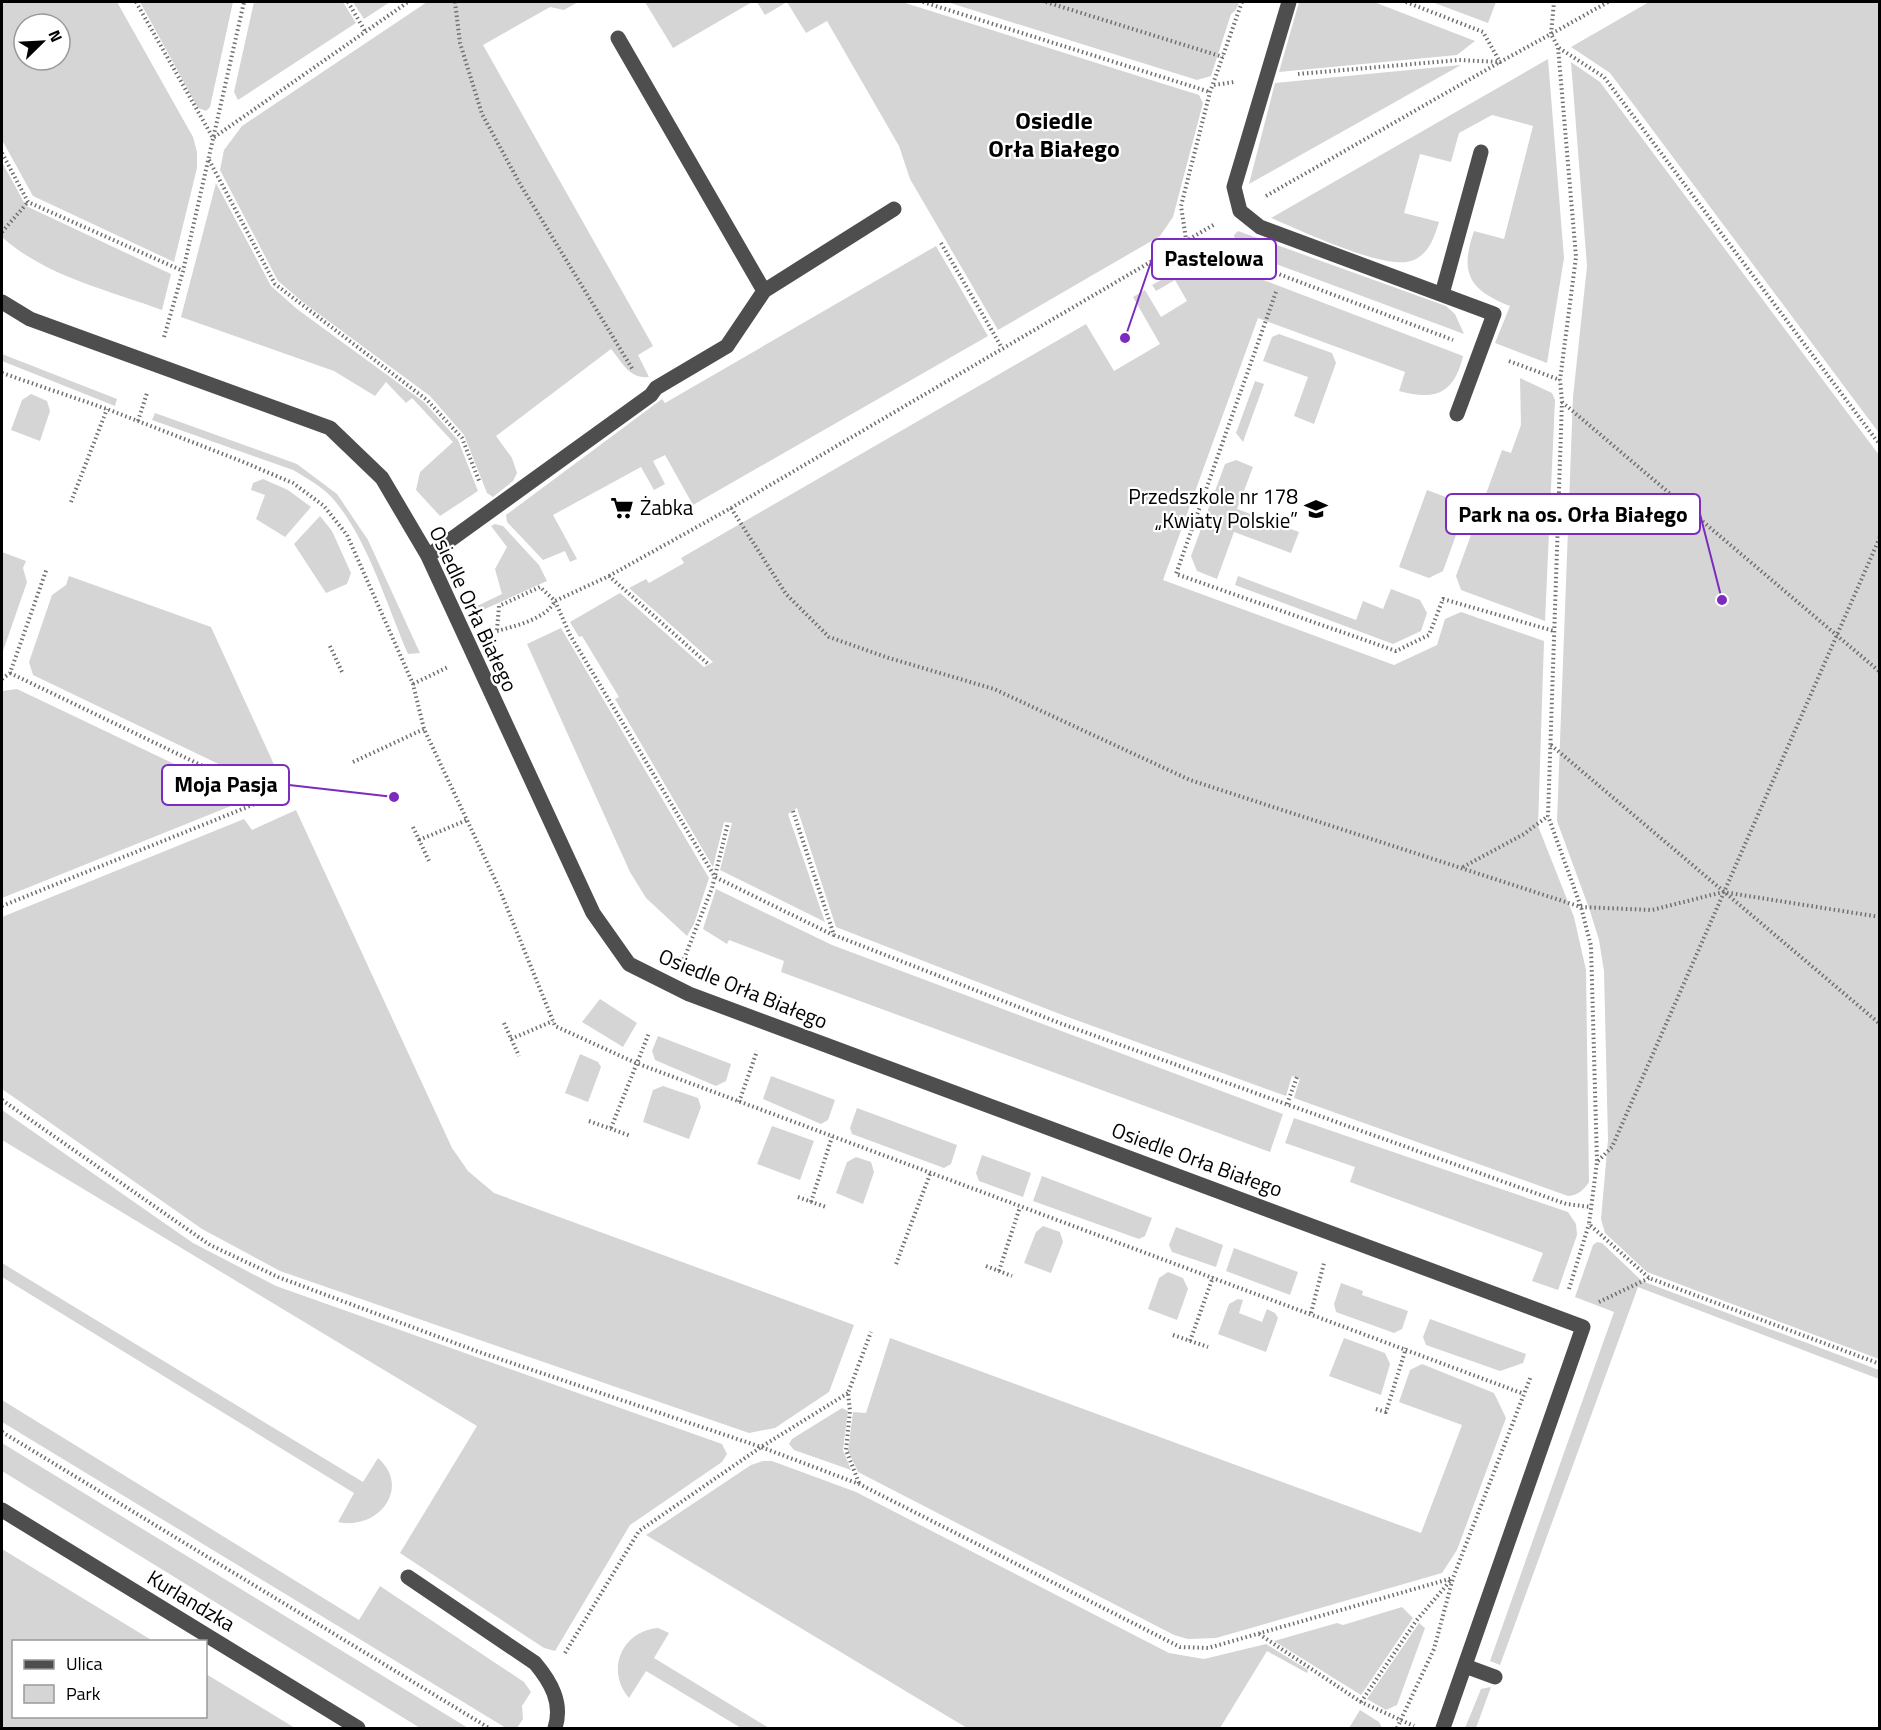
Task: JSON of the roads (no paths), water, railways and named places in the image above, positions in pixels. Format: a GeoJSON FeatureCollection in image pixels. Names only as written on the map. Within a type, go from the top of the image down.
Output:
{"type":"FeatureCollection","features":[{"type":"Feature","properties":{"kind":"street"},"geometry":{"type":"LineString","coordinates":[[1289,2],[1234,187],[1240,211],[1260,227],[1494,314],[1457,414]]}},
{"type":"Feature","properties":{"kind":"street"},"geometry":{"type":"LineString","coordinates":[[618,38],[764,291]]}},
{"type":"Feature","properties":{"kind":"street"},"geometry":{"type":"LineString","coordinates":[[1442,294],[1481,152]]}},
{"type":"Feature","properties":{"kind":"street"},"geometry":{"type":"LineString","coordinates":[[428,556],[651,395],[656,388],[727,346],[764,291],[894,209]]}},
{"type":"Feature","properties":{"kind":"street","name":"Osiedle Orła Białego"},"geometry":{"type":"LineString","coordinates":[[2,302],[30,319],[330,428],[382,478],[428,556],[593,913],[629,964],[689,994],[1583,1328],[1466,1666]]}},
{"type":"Feature","properties":{"kind":"street","name":"Kurlandzka"},"geometry":{"type":"LineString","coordinates":[[2,1510],[358,1728]]}},
{"type":"Feature","properties":{"kind":"street"},"geometry":{"type":"LineString","coordinates":[[408,1577],[535,1663],[549,1679],[558,1704],[555,1728]]}},
{"type":"Feature","properties":{"kind":"street"},"geometry":{"type":"LineString","coordinates":[[1443,1728],[1466,1666],[1495,1677]]}},
{"type":"Feature","properties":{"kind":"place","name":"Pastelowa"},"geometry":{"type":"Point","coordinates":[1125,338]}},
{"type":"Feature","properties":{"kind":"place","name":"Żabka"},"geometry":{"type":"Point","coordinates":[622,508]}},
{"type":"Feature","properties":{"kind":"place","name":"Przedszkole nr 178 „Kwiaty Polskie”"},"geometry":{"type":"Point","coordinates":[1316,509]}},
{"type":"Feature","properties":{"kind":"place","name":"Park na os. Orła Białego"},"geometry":{"type":"Point","coordinates":[1722,600]}},
{"type":"Feature","properties":{"kind":"place","name":"Moja Pasja"},"geometry":{"type":"Point","coordinates":[394,797]}},
{"type":"Feature","properties":{"kind":"district","name":"Osiedle Orła Białego"},"geometry":{"type":"Point","coordinates":[1054,135]}}]}
